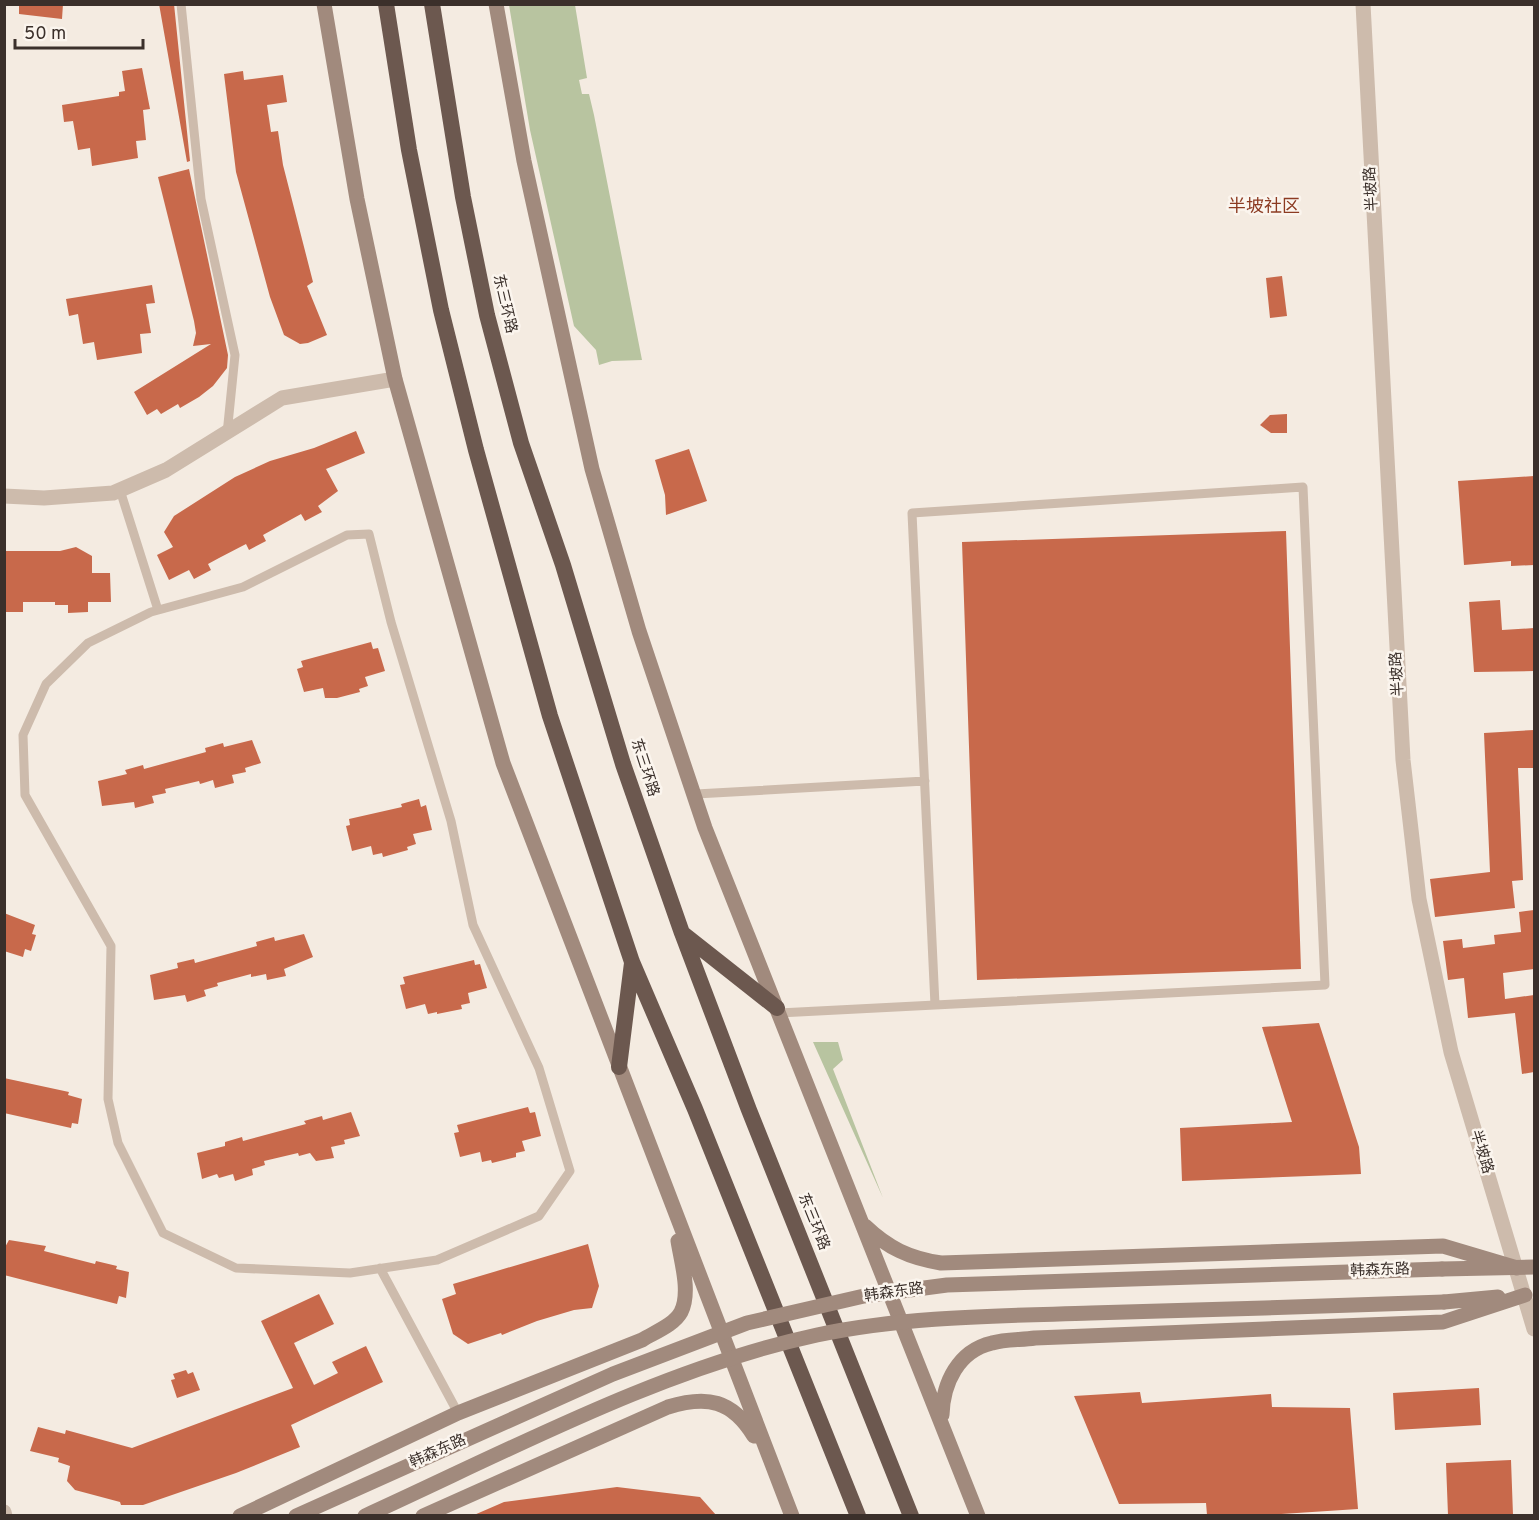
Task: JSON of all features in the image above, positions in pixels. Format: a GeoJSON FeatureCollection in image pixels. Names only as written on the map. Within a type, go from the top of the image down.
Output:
{"type":"FeatureCollection","features":[{"type":"Feature","properties":{"kind":"highway"},"geometry":{"type":"LineString","coordinates":[[386,4],[409,150],[441,310],[476,450],[550,716],[632,962],[695,1109],[858,1515]]}},
{"type":"Feature","properties":{"kind":"highway","name":"东三环路"},"geometry":{"type":"LineString","coordinates":[[432,4],[468,218],[488,315],[521,443],[563,565],[623,764],[682,933],[911,1515]]}},
{"type":"Feature","properties":{"kind":"highway"},"geometry":{"type":"LineString","coordinates":[[682,933],[778,1011]]}},
{"type":"Feature","properties":{"kind":"highway"},"geometry":{"type":"LineString","coordinates":[[619,1067],[632,962]]}},
{"type":"Feature","properties":{"kind":"main road"},"geometry":{"type":"LineString","coordinates":[[324,4],[357,200],[395,379],[503,763],[792,1515]]}},
{"type":"Feature","properties":{"kind":"main road"},"geometry":{"type":"LineString","coordinates":[[496,4],[524,161],[592,469],[639,631],[696,794],[705,828],[978,1515]]}},
{"type":"Feature","properties":{"kind":"main road"},"geometry":{"type":"LineString","coordinates":[[240,1515],[458,1413],[642,1340],[670,1323],[681,1312],[684,1298],[674,1211]]}},
{"type":"Feature","properties":{"kind":"main road"},"geometry":{"type":"LineString","coordinates":[[861,1222],[895,1251],[918,1260],[940,1263],[1443,1246],[1516,1268]]}},
{"type":"Feature","properties":{"kind":"main road","name":"韩森东路"},"geometry":{"type":"LineString","coordinates":[[296,1515],[613,1374],[747,1323],[864,1296],[947,1285],[1534,1267]]}},
{"type":"Feature","properties":{"kind":"main road"},"geometry":{"type":"LineString","coordinates":[[942,1424],[943,1393],[952,1374],[964,1356],[991,1343],[1035,1338],[1443,1322],[1530,1295]]}},
{"type":"Feature","properties":{"kind":"main road","name":"韩森东路"},"geometry":{"type":"LineString","coordinates":[[365,1515],[688,1372],[818,1335],[876,1325],[956,1318],[1444,1302],[1530,1295]]}},
{"type":"Feature","properties":{"kind":"main road"},"geometry":{"type":"LineString","coordinates":[[423,1515],[668,1407],[691,1400],[714,1402],[734,1410],[748,1426],[771,1464]]}},
{"type":"Feature","properties":{"kind":"street","name":"半坡路"},"geometry":{"type":"LineString","coordinates":[[1363,4],[1403,760],[1419,899],[1451,1052],[1516,1268],[1530,1295],[1534,1329]]}},
{"type":"Feature","properties":{"kind":"street"},"geometry":{"type":"LineString","coordinates":[[4,496],[44,498],[113,493],[166,470],[282,398],[395,379]]}},
{"type":"Feature","properties":{"kind":"lane"},"geometry":{"type":"LineString","coordinates":[[181,4],[201,200],[235,355],[227,434]]}},
{"type":"Feature","properties":{"kind":"lane"},"geometry":{"type":"LineString","coordinates":[[778,1011],[935,1005],[1325,985],[1303,487],[912,513],[935,1005]]}},
{"type":"Feature","properties":{"kind":"lane"},"geometry":{"type":"LineString","coordinates":[[120,490],[158,610]]}},
{"type":"Feature","properties":{"kind":"lane"},"geometry":{"type":"LineString","coordinates":[[369,534],[391,622],[451,821],[472,925],[539,1068],[570,1171],[539,1216],[436,1260],[380,1268],[350,1273],[236,1268],[164,1233],[118,1143],[108,1099],[111,946],[25,795],[23,735],[46,684],[88,643],[158,610],[243,587],[346,535],[369,534]]}},
{"type":"Feature","properties":{"kind":"lane"},"geometry":{"type":"LineString","coordinates":[[696,794],[925,781]]}},
{"type":"Feature","properties":{"kind":"lane"},"geometry":{"type":"LineString","coordinates":[[380,1268],[458,1413]]}},
{"type":"Feature","properties":{"kind":"green space"},"geometry":{"type":"Polygon","coordinates":[[[509,5],[575,5],[587,78],[579,80],[582,94],[589,94],[594,115],[642,360],[612,361],[599,365],[596,350],[574,326],[530,130],[509,5]]]}},
{"type":"Feature","properties":{"kind":"green space"},"geometry":{"type":"Polygon","coordinates":[[[813,1042],[838,1042],[843,1060],[833,1069],[883,1198],[813,1042]]]}},
{"type":"Feature","properties":{"kind":"building"},"geometry":{"type":"Polygon","coordinates":[[[19,4],[63,4],[62,19],[19,14],[19,4]]]}},
{"type":"Feature","properties":{"kind":"building"},"geometry":{"type":"Polygon","coordinates":[[[159,4],[174,4],[190,161],[187,162],[159,4]]]}},
{"type":"Feature","properties":{"kind":"building"},"geometry":{"type":"Polygon","coordinates":[[[142,68],[150,109],[143,110],[146,140],[136,141],[138,158],[92,166],[90,148],[78,150],[73,121],[64,122],[62,105],[119,96],[119,92],[125,91],[122,71],[142,68]]]}},
{"type":"Feature","properties":{"kind":"building"},"geometry":{"type":"Polygon","coordinates":[[[243,71],[244,80],[283,75],[287,102],[267,105],[271,132],[278,131],[283,165],[313,282],[307,286],[327,335],[308,343],[300,344],[284,335],[270,297],[236,172],[224,74],[243,71]]]}},
{"type":"Feature","properties":{"kind":"building"},"geometry":{"type":"Polygon","coordinates":[[[189,169],[228,355],[227,368],[213,386],[199,397],[180,408],[178,404],[161,414],[157,409],[147,415],[134,392],[211,344],[193,346],[196,333],[194,321],[158,177],[189,169]]]}},
{"type":"Feature","properties":{"kind":"building"},"geometry":{"type":"Polygon","coordinates":[[[1282,276],[1287,316],[1270,318],[1266,278],[1282,276]]]}},
{"type":"Feature","properties":{"kind":"building"},"geometry":{"type":"Polygon","coordinates":[[[152,285],[155,303],[146,304],[151,333],[140,334],[142,353],[97,360],[94,342],[83,344],[78,314],[69,316],[66,299],[152,285]]]}},
{"type":"Feature","properties":{"kind":"building"},"geometry":{"type":"Polygon","coordinates":[[[1287,414],[1287,433],[1271,433],[1260,425],[1270,415],[1287,414]]]}},
{"type":"Feature","properties":{"kind":"building"},"geometry":{"type":"Polygon","coordinates":[[[356,431],[365,453],[326,469],[338,491],[318,506],[322,512],[305,521],[301,514],[263,535],[266,541],[249,550],[246,544],[208,564],[211,570],[194,579],[189,570],[169,580],[157,555],[173,547],[164,532],[174,516],[235,477],[270,461],[314,448],[356,431]]]}},
{"type":"Feature","properties":{"kind":"building"},"geometry":{"type":"Polygon","coordinates":[[[689,449],[707,501],[666,515],[665,495],[655,460],[689,449]]]}},
{"type":"Feature","properties":{"kind":"building"},"geometry":{"type":"Polygon","coordinates":[[[1534,476],[1534,565],[1511,566],[1511,561],[1464,565],[1458,481],[1534,476]]]}},
{"type":"Feature","properties":{"kind":"building"},"geometry":{"type":"Polygon","coordinates":[[[1286,531],[1301,969],[977,980],[962,542],[1286,531]]]}},
{"type":"Feature","properties":{"kind":"building"},"geometry":{"type":"Polygon","coordinates":[[[76,547],[92,556],[92,573],[110,573],[111,602],[88,602],[88,612],[68,613],[68,605],[55,605],[55,602],[23,602],[23,612],[4,612],[4,551],[60,551],[76,547]]]}},
{"type":"Feature","properties":{"kind":"building"},"geometry":{"type":"Polygon","coordinates":[[[1500,600],[1502,630],[1534,628],[1534,671],[1474,672],[1469,602],[1500,600]]]}},
{"type":"Feature","properties":{"kind":"building"},"geometry":{"type":"Polygon","coordinates":[[[371,642],[373,649],[378,648],[385,671],[365,677],[368,686],[359,689],[360,692],[337,698],[325,698],[323,688],[304,692],[297,669],[303,667],[301,661],[371,642]]]}},
{"type":"Feature","properties":{"kind":"building"},"geometry":{"type":"Polygon","coordinates":[[[1534,730],[1534,768],[1518,768],[1523,880],[1512,881],[1515,908],[1435,917],[1430,879],[1490,872],[1484,733],[1534,730]]]}},
{"type":"Feature","properties":{"kind":"building"},"geometry":{"type":"Polygon","coordinates":[[[252,740],[261,763],[245,768],[246,772],[232,775],[234,783],[215,788],[213,780],[200,784],[199,781],[165,789],[166,793],[152,796],[154,803],[135,808],[134,802],[102,806],[98,781],[127,774],[125,770],[143,765],[144,769],[206,752],[205,748],[223,743],[224,747],[252,740]]]}},
{"type":"Feature","properties":{"kind":"building"},"geometry":{"type":"Polygon","coordinates":[[[419,799],[421,807],[426,805],[432,830],[413,834],[416,844],[407,847],[408,850],[383,857],[382,853],[373,855],[371,846],[352,851],[346,826],[350,825],[349,819],[402,807],[401,804],[419,799]]]}},
{"type":"Feature","properties":{"kind":"building"},"geometry":{"type":"Polygon","coordinates":[[[1534,910],[1534,969],[1503,973],[1505,999],[1534,995],[1534,1072],[1522,1074],[1515,1013],[1468,1018],[1464,978],[1448,980],[1443,941],[1462,939],[1463,948],[1495,944],[1494,935],[1521,932],[1519,912],[1534,910]]]}},
{"type":"Feature","properties":{"kind":"building"},"geometry":{"type":"Polygon","coordinates":[[[4,913],[35,925],[32,934],[36,935],[31,951],[25,949],[23,957],[4,951],[4,913]]]}},
{"type":"Feature","properties":{"kind":"building"},"geometry":{"type":"Polygon","coordinates":[[[304,934],[313,957],[284,969],[286,976],[267,980],[266,974],[251,977],[251,974],[217,983],[218,986],[204,990],[206,996],[187,1002],[185,995],[154,1000],[150,975],[178,968],[177,963],[194,959],[195,963],[257,946],[256,942],[274,937],[275,941],[304,934]]]}},
{"type":"Feature","properties":{"kind":"building"},"geometry":{"type":"Polygon","coordinates":[[[474,960],[475,965],[480,964],[487,988],[468,993],[470,1003],[461,1005],[462,1009],[428,1014],[425,1004],[406,1009],[400,985],[405,984],[403,977],[474,960]]]}},
{"type":"Feature","properties":{"kind":"building"},"geometry":{"type":"Polygon","coordinates":[[[1319,1023],[1359,1147],[1361,1174],[1182,1181],[1180,1128],[1292,1122],[1262,1027],[1319,1023]]]}},
{"type":"Feature","properties":{"kind":"building"},"geometry":{"type":"Polygon","coordinates":[[[4,1078],[69,1092],[68,1095],[82,1099],[78,1124],[72,1123],[71,1128],[4,1113],[4,1078]]]}},
{"type":"Feature","properties":{"kind":"building"},"geometry":{"type":"Polygon","coordinates":[[[528,1107],[530,1113],[535,1112],[541,1136],[522,1141],[525,1151],[516,1153],[516,1157],[492,1163],[491,1160],[482,1162],[480,1152],[460,1157],[454,1133],[459,1132],[457,1125],[528,1107]]]}},
{"type":"Feature","properties":{"kind":"building"},"geometry":{"type":"Polygon","coordinates":[[[351,1112],[360,1136],[344,1140],[345,1144],[331,1147],[334,1158],[316,1161],[310,1153],[299,1156],[298,1153],[264,1161],[265,1165],[252,1169],[253,1175],[235,1181],[233,1174],[219,1178],[217,1174],[202,1179],[197,1153],[225,1146],[225,1142],[242,1137],[243,1141],[306,1124],[304,1121],[322,1116],[323,1120],[351,1112]]]}},
{"type":"Feature","properties":{"kind":"building"},"geometry":{"type":"Polygon","coordinates":[[[9,1240],[46,1246],[44,1251],[95,1264],[96,1261],[117,1266],[116,1269],[129,1272],[126,1298],[119,1296],[117,1304],[4,1275],[4,1249],[9,1240]]]}},
{"type":"Feature","properties":{"kind":"building"},"geometry":{"type":"Polygon","coordinates":[[[588,1244],[599,1286],[592,1308],[574,1310],[502,1335],[501,1333],[468,1344],[453,1334],[442,1299],[456,1294],[453,1284],[588,1244]]]}},
{"type":"Feature","properties":{"kind":"building"},"geometry":{"type":"Polygon","coordinates":[[[319,1294],[334,1324],[294,1343],[314,1385],[338,1373],[332,1362],[366,1346],[383,1382],[291,1425],[300,1447],[236,1473],[143,1505],[121,1505],[120,1502],[75,1490],[67,1481],[70,1466],[58,1462],[59,1458],[30,1451],[38,1427],[65,1434],[66,1430],[132,1448],[293,1388],[261,1321],[319,1294]]]}},
{"type":"Feature","properties":{"kind":"building"},"geometry":{"type":"Polygon","coordinates":[[[186,1370],[188,1374],[193,1372],[200,1390],[177,1398],[171,1380],[175,1379],[173,1374],[186,1370]]]}},
{"type":"Feature","properties":{"kind":"building"},"geometry":{"type":"Polygon","coordinates":[[[1479,1388],[1481,1425],[1395,1430],[1393,1393],[1479,1388]]]}},
{"type":"Feature","properties":{"kind":"building"},"geometry":{"type":"Polygon","coordinates":[[[1140,1392],[1142,1403],[1271,1394],[1272,1407],[1350,1408],[1358,1509],[1266,1515],[1207,1515],[1206,1503],[1119,1504],[1074,1396],[1140,1392]]]}},
{"type":"Feature","properties":{"kind":"building"},"geometry":{"type":"Polygon","coordinates":[[[1511,1460],[1513,1515],[1448,1515],[1446,1463],[1511,1460]]]}},
{"type":"Feature","properties":{"kind":"building"},"geometry":{"type":"Polygon","coordinates":[[[617,1487],[700,1497],[716,1515],[474,1515],[504,1502],[617,1487]]]}},
{"type":"Feature","properties":{"kind":"district","name":"半坡社区"},"geometry":{"type":"Point","coordinates":[1264,207]}}]}
